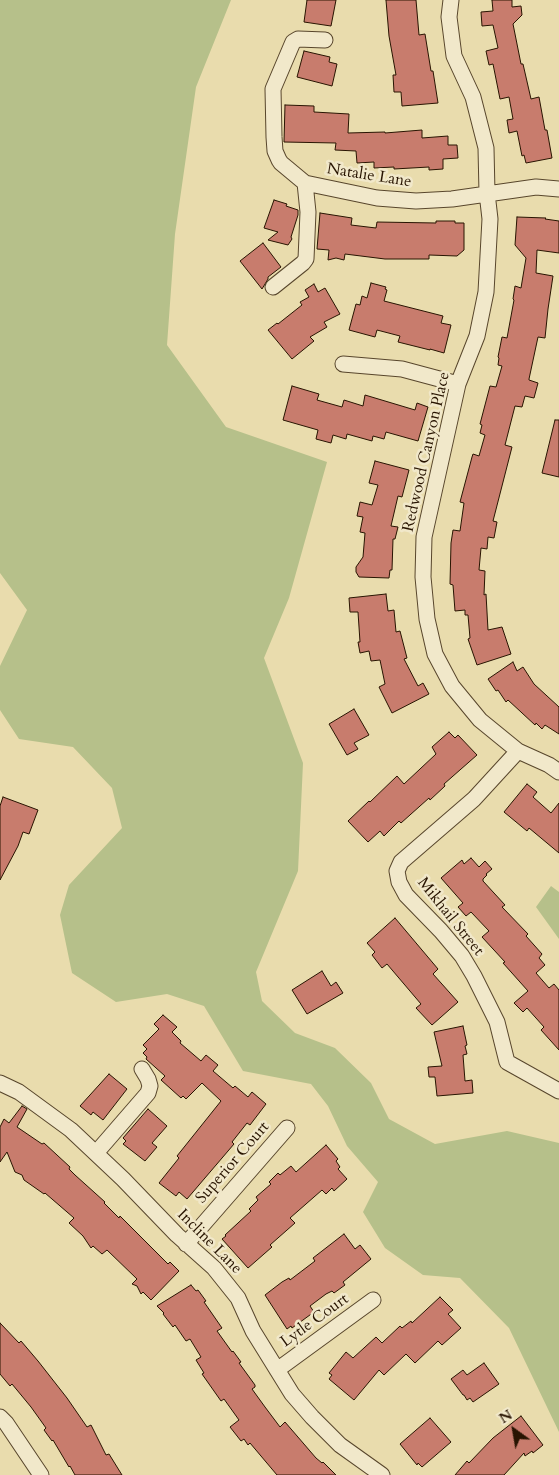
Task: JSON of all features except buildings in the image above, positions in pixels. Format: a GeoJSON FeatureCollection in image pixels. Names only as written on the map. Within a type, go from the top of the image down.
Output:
{"type":"FeatureCollection","features":[{"type":"Feature","properties":{"kind":"street","name":"Redwood Canyon Place"},"geometry":{"type":"LineString","coordinates":[[450,0],[449,17],[454,56],[472,96],[486,148],[487,193],[490,219],[486,292],[477,336],[458,384],[424,536],[423,577],[427,619],[434,654],[452,686],[480,720],[518,751],[549,765],[559,772]]}},
{"type":"Feature","properties":{"kind":"street"},"geometry":{"type":"LineString","coordinates":[[273,286],[306,259],[308,212],[305,182],[281,163],[277,156],[274,137],[274,89],[293,42],[298,39],[325,40]]}},
{"type":"Feature","properties":{"kind":"street","name":"Natalie Lane"},"geometry":{"type":"LineString","coordinates":[[305,182],[377,198],[416,201],[452,199],[536,187],[559,189]]}},
{"type":"Feature","properties":{"kind":"street"},"geometry":{"type":"LineString","coordinates":[[342,364],[402,369],[458,384]]}},
{"type":"Feature","properties":{"kind":"street","name":"Mikhail Street"},"geometry":{"type":"LineString","coordinates":[[518,751],[474,799],[401,862],[397,871],[399,882],[406,895],[462,956],[474,976],[497,1022],[507,1062],[559,1091]]}},
{"type":"Feature","properties":{"kind":"street"},"geometry":{"type":"LineString","coordinates":[[96,1153],[148,1093],[150,1086],[142,1069]]}},
{"type":"Feature","properties":{"kind":"street","name":"Incline Lane"},"geometry":{"type":"LineString","coordinates":[[0,1083],[19,1092],[71,1130],[123,1179],[186,1244],[214,1268],[238,1298],[253,1331],[292,1394],[340,1444],[382,1475]]}},
{"type":"Feature","properties":{"kind":"street","name":"Superior Court"},"geometry":{"type":"LineString","coordinates":[[186,1244],[287,1128]]}},
{"type":"Feature","properties":{"kind":"street","name":"Lytle Court"},"geometry":{"type":"LineString","coordinates":[[277,1370],[373,1300]]}},
{"type":"Feature","properties":{"kind":"street"},"geometry":{"type":"LineString","coordinates":[[0,1417],[41,1475]]}},
{"type":"Feature","properties":{"kind":"green space"},"geometry":{"type":"Polygon","coordinates":[[[0,0],[231,0],[196,87],[175,234],[167,345],[226,427],[327,462],[289,598],[264,658],[303,763],[298,871],[256,972],[262,1001],[295,1033],[335,1048],[371,1083],[389,1119],[435,1144],[507,1131],[559,1143],[559,1432],[509,1328],[460,1278],[423,1275],[385,1248],[363,1212],[378,1182],[347,1146],[328,1106],[311,1084],[243,1071],[204,1006],[167,994],[116,1002],[72,973],[60,915],[69,885],[122,828],[112,788],[73,747],[19,739],[0,710],[0,666],[27,610],[0,573],[0,0]]]}},
{"type":"Feature","properties":{"kind":"green space"},"geometry":{"type":"Polygon","coordinates":[[[551,886],[559,892],[559,939],[536,907],[551,886]]]}}]}
